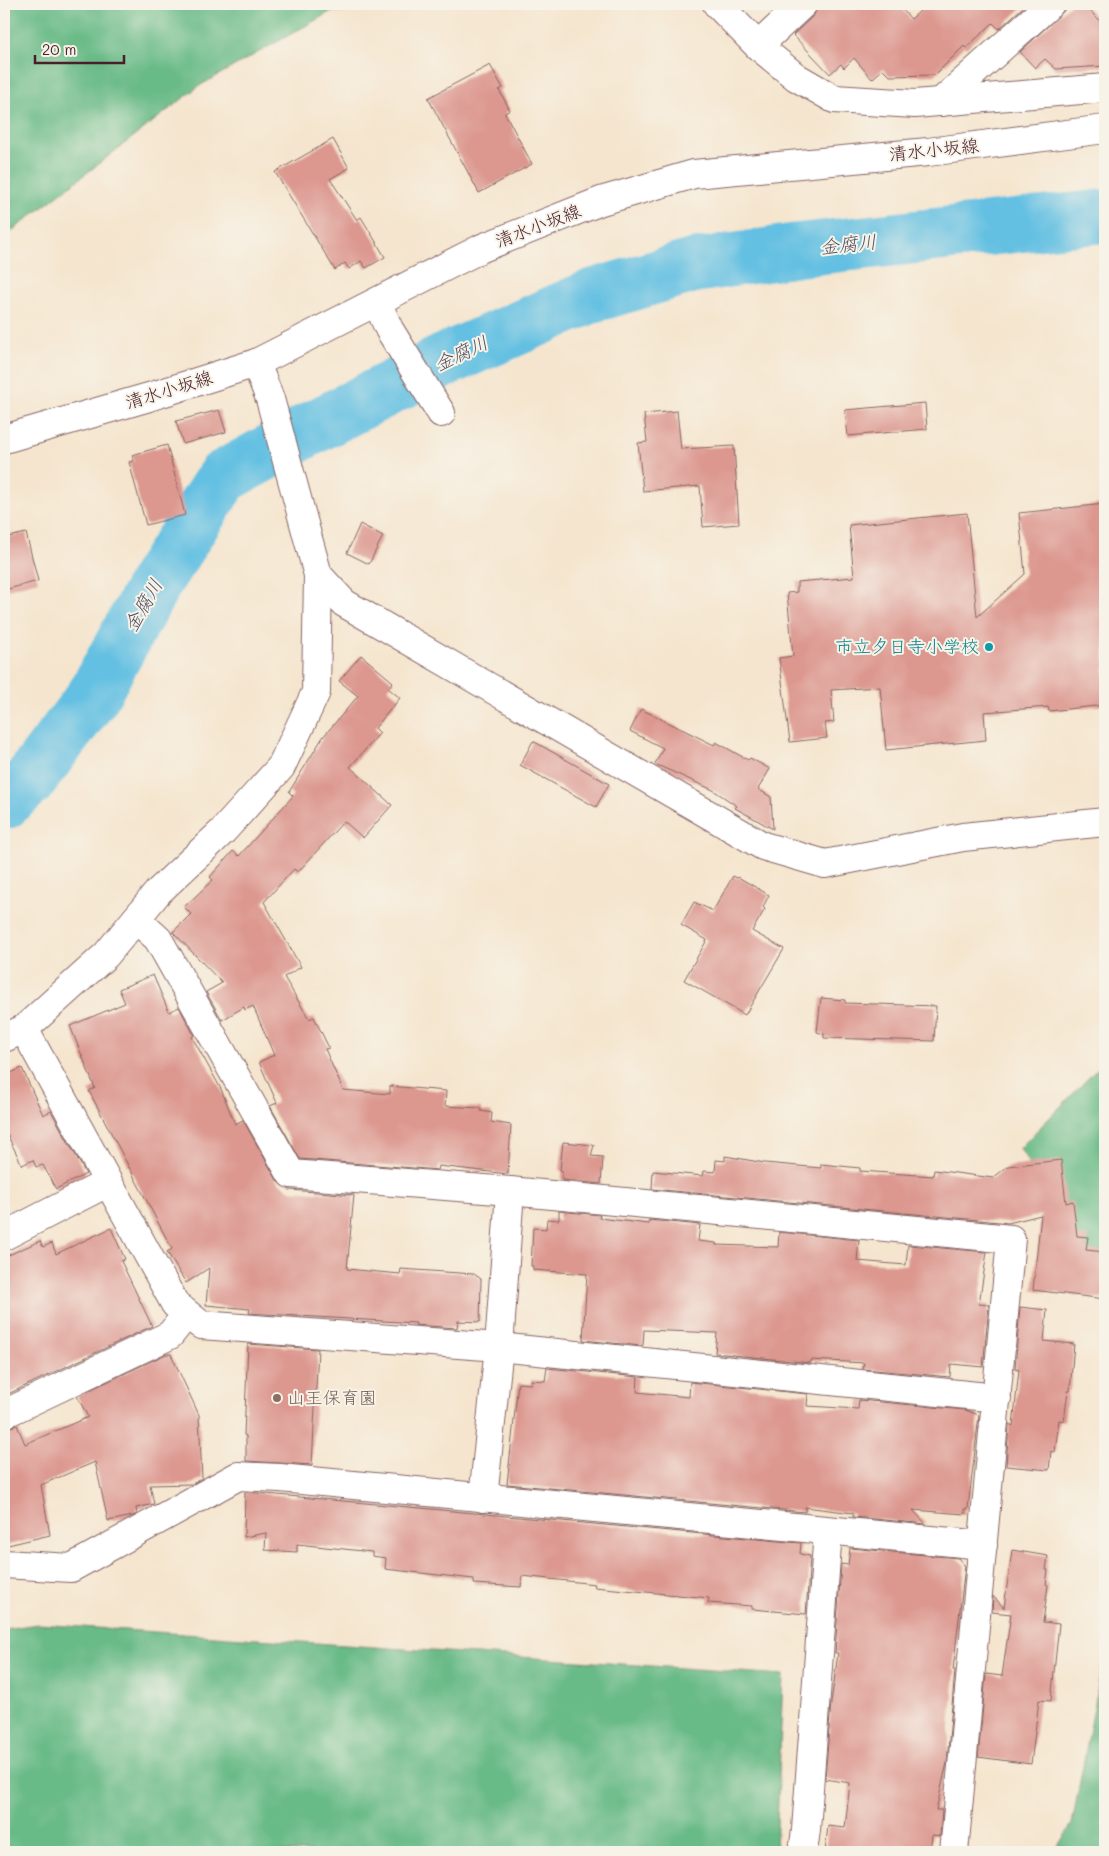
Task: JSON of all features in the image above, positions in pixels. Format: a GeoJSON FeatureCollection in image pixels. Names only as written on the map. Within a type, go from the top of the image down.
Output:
{"type":"FeatureCollection","features":[{"type":"Feature","properties":{"kind":"street"},"geometry":{"type":"LineString","coordinates":[[717,4],[758,46],[796,77],[834,99],[915,104],[1105,88]]}},
{"type":"Feature","properties":{"kind":"street"},"geometry":{"type":"LineString","coordinates":[[758,46],[804,4]]}},
{"type":"Feature","properties":{"kind":"street"},"geometry":{"type":"LineString","coordinates":[[941,102],[1050,4]]}},
{"type":"Feature","properties":{"kind":"street","name":"清水小坂線"},"geometry":{"type":"LineString","coordinates":[[4,439],[149,397],[256,362],[482,248],[601,201],[694,174],[928,152],[1105,129]]}},
{"type":"Feature","properties":{"kind":"street"},"geometry":{"type":"LineString","coordinates":[[377,302],[390,329],[441,413]]}},
{"type":"Feature","properties":{"kind":"street"},"geometry":{"type":"LineString","coordinates":[[256,362],[270,399],[318,575],[316,692],[281,767],[222,831],[158,892],[106,955],[14,1034],[107,1183],[175,1304],[186,1315],[201,1325],[499,1347],[997,1398]]}},
{"type":"Feature","properties":{"kind":"street"},"geometry":{"type":"LineString","coordinates":[[318,575],[344,603],[763,846],[825,864],[963,837],[1105,822]]}},
{"type":"Feature","properties":{"kind":"street"},"geometry":{"type":"LineString","coordinates":[[136,919],[158,939],[291,1174],[510,1191],[1011,1239],[954,1852]]}},
{"type":"Feature","properties":{"kind":"street"},"geometry":{"type":"LineString","coordinates":[[4,1236],[107,1183]]}},
{"type":"Feature","properties":{"kind":"street"},"geometry":{"type":"LineString","coordinates":[[483,1498],[499,1347],[510,1191]]}},
{"type":"Feature","properties":{"kind":"street"},"geometry":{"type":"LineString","coordinates":[[4,1414],[170,1335],[186,1315]]}},
{"type":"Feature","properties":{"kind":"street"},"geometry":{"type":"LineString","coordinates":[[4,1564],[71,1568],[238,1476],[983,1546]]}},
{"type":"Feature","properties":{"kind":"street"},"geometry":{"type":"LineString","coordinates":[[803,1852],[828,1531]]}},
{"type":"Feature","properties":{"kind":"green space"},"geometry":{"type":"Polygon","coordinates":[[[4,4],[427,4],[330,12],[199,86],[4,237],[4,4]]]}},
{"type":"Feature","properties":{"kind":"green space"},"geometry":{"type":"Polygon","coordinates":[[[1105,1061],[1105,1297],[1020,1148],[1105,1061]]]}},
{"type":"Feature","properties":{"kind":"green space"},"geometry":{"type":"Polygon","coordinates":[[[38,1624],[783,1675],[776,1852],[4,1852],[4,1629],[38,1624]]]}},
{"type":"Feature","properties":{"kind":"green space"},"geometry":{"type":"Polygon","coordinates":[[[1105,1650],[1105,1852],[1054,1852],[1072,1824],[1105,1650]]]}},
{"type":"Feature","properties":{"kind":"building"},"geometry":{"type":"Polygon","coordinates":[[[764,4],[780,4],[772,12],[764,4]]]}},
{"type":"Feature","properties":{"kind":"building"},"geometry":{"type":"Polygon","coordinates":[[[818,4],[897,4],[911,19],[928,4],[1021,4],[1024,6],[999,29],[993,23],[966,48],[964,46],[935,75],[890,76],[883,69],[872,79],[854,58],[844,68],[841,64],[830,74],[793,35],[814,15],[818,4]]]}},
{"type":"Feature","properties":{"kind":"building"},"geometry":{"type":"Polygon","coordinates":[[[1071,4],[1084,4],[1105,27],[1105,66],[1056,69],[1045,59],[1035,68],[1020,52],[1071,4]]]}},
{"type":"Feature","properties":{"kind":"building"},"geometry":{"type":"Polygon","coordinates":[[[490,65],[503,88],[499,90],[510,110],[505,113],[532,164],[479,193],[428,98],[490,65]]]}},
{"type":"Feature","properties":{"kind":"building"},"geometry":{"type":"Polygon","coordinates":[[[333,139],[349,168],[330,179],[357,220],[361,217],[385,257],[366,268],[361,261],[349,269],[345,263],[335,270],[275,172],[333,139]]]}},
{"type":"Feature","properties":{"kind":"building"},"geometry":{"type":"Polygon","coordinates":[[[925,403],[927,429],[848,436],[845,410],[925,403]]]}},
{"type":"Feature","properties":{"kind":"building"},"geometry":{"type":"Polygon","coordinates":[[[219,410],[226,432],[183,444],[176,421],[219,410]]]}},
{"type":"Feature","properties":{"kind":"building"},"geometry":{"type":"Polygon","coordinates":[[[677,411],[681,449],[734,446],[739,524],[703,527],[700,486],[643,491],[638,443],[647,442],[644,414],[677,411]]]}},
{"type":"Feature","properties":{"kind":"building"},"geometry":{"type":"Polygon","coordinates":[[[167,445],[185,515],[146,525],[129,462],[134,461],[132,455],[167,445]]]}},
{"type":"Feature","properties":{"kind":"building","name":"市立夕日寺小学校"},"geometry":{"type":"Polygon","coordinates":[[[1105,504],[1105,705],[1049,711],[1048,707],[984,712],[986,740],[886,750],[880,687],[831,690],[834,722],[825,723],[827,738],[790,742],[779,658],[793,656],[787,593],[797,592],[797,582],[854,577],[849,525],[967,513],[977,617],[1025,574],[1019,513],[1105,504]]]}},
{"type":"Feature","properties":{"kind":"building"},"geometry":{"type":"Polygon","coordinates":[[[360,524],[383,536],[369,564],[347,553],[360,524]]]}},
{"type":"Feature","properties":{"kind":"building"},"geometry":{"type":"Polygon","coordinates":[[[26,533],[38,581],[4,590],[4,538],[26,533]]]}},
{"type":"Feature","properties":{"kind":"building"},"geometry":{"type":"Polygon","coordinates":[[[361,655],[393,682],[388,688],[400,698],[375,728],[380,733],[350,767],[392,805],[363,838],[344,821],[298,872],[294,869],[264,902],[301,967],[284,977],[309,1019],[314,1017],[329,1048],[325,1049],[343,1090],[390,1094],[390,1086],[446,1091],[445,1106],[481,1108],[481,1111],[492,1113],[491,1122],[511,1125],[508,1174],[439,1166],[438,1170],[300,1159],[270,1106],[277,1103],[259,1062],[274,1055],[253,1006],[245,1010],[244,1007],[222,1020],[206,992],[222,983],[173,932],[191,914],[184,907],[213,880],[210,877],[233,851],[239,856],[293,796],[289,792],[323,737],[358,696],[339,681],[361,655]]]}},
{"type":"Feature","properties":{"kind":"building"},"geometry":{"type":"Polygon","coordinates":[[[641,709],[714,745],[716,742],[748,760],[750,758],[770,769],[758,789],[771,797],[773,829],[735,808],[737,806],[713,790],[655,764],[663,748],[630,731],[641,709]]]}},
{"type":"Feature","properties":{"kind":"building"},"geometry":{"type":"Polygon","coordinates":[[[533,741],[609,784],[596,807],[520,765],[533,741]]]}},
{"type":"Feature","properties":{"kind":"building"},"geometry":{"type":"Polygon","coordinates":[[[733,876],[769,895],[763,907],[765,909],[752,931],[784,949],[745,1015],[684,980],[707,940],[681,925],[694,902],[713,911],[733,876]]]}},
{"type":"Feature","properties":{"kind":"building"},"geometry":{"type":"Polygon","coordinates":[[[153,975],[169,1012],[179,1007],[194,1035],[192,1037],[221,1089],[235,1124],[243,1120],[278,1182],[290,1190],[354,1195],[347,1269],[400,1274],[401,1269],[474,1274],[481,1279],[480,1322],[458,1321],[457,1328],[415,1325],[416,1323],[249,1313],[250,1309],[206,1305],[209,1268],[186,1283],[167,1252],[172,1249],[89,1091],[95,1088],[70,1026],[125,1003],[119,989],[153,975]]]}},
{"type":"Feature","properties":{"kind":"building"},"geometry":{"type":"Polygon","coordinates":[[[821,998],[845,1000],[845,1003],[936,1006],[934,1041],[824,1038],[824,1034],[817,1032],[821,998]]]}},
{"type":"Feature","properties":{"kind":"building"},"geometry":{"type":"Polygon","coordinates":[[[22,1068],[43,1115],[51,1111],[86,1174],[56,1189],[43,1165],[36,1167],[33,1160],[22,1165],[4,1128],[4,1076],[22,1068]]]}},
{"type":"Feature","properties":{"kind":"building"},"geometry":{"type":"Polygon","coordinates":[[[563,1142],[594,1145],[591,1156],[603,1157],[601,1184],[562,1180],[562,1171],[560,1170],[563,1142]]]}},
{"type":"Feature","properties":{"kind":"building"},"geometry":{"type":"Polygon","coordinates":[[[725,1156],[765,1163],[821,1168],[821,1164],[860,1168],[860,1171],[933,1176],[934,1170],[993,1178],[1008,1166],[1061,1160],[1066,1203],[1073,1201],[1077,1236],[1088,1237],[1086,1250],[1105,1252],[1105,1299],[1033,1290],[1041,1215],[1008,1223],[652,1189],[653,1171],[703,1176],[704,1171],[715,1172],[716,1160],[725,1161],[725,1156]]]}},
{"type":"Feature","properties":{"kind":"building"},"geometry":{"type":"Polygon","coordinates":[[[559,1211],[600,1215],[599,1218],[649,1224],[649,1220],[700,1225],[698,1241],[716,1243],[716,1245],[778,1247],[779,1232],[859,1240],[857,1261],[906,1265],[908,1245],[987,1252],[979,1304],[989,1305],[983,1367],[951,1364],[950,1377],[863,1369],[864,1363],[811,1360],[811,1363],[715,1353],[717,1333],[644,1330],[643,1345],[641,1346],[583,1340],[587,1274],[533,1270],[533,1266],[531,1266],[533,1228],[546,1229],[547,1219],[559,1220],[559,1211]]]}},
{"type":"Feature","properties":{"kind":"building"},"geometry":{"type":"Polygon","coordinates":[[[111,1228],[125,1259],[121,1261],[152,1326],[4,1396],[4,1257],[40,1241],[43,1247],[52,1243],[56,1254],[111,1228]]]}},
{"type":"Feature","properties":{"kind":"building"},"geometry":{"type":"Polygon","coordinates":[[[1020,1307],[1047,1310],[1044,1341],[1074,1344],[1070,1391],[1068,1391],[1064,1421],[1059,1420],[1055,1452],[1051,1451],[1049,1470],[1006,1466],[1009,1424],[1013,1426],[1019,1370],[1015,1369],[1020,1307]]]}},
{"type":"Feature","properties":{"kind":"building"},"geometry":{"type":"Polygon","coordinates":[[[248,1344],[318,1349],[312,1465],[246,1461],[246,1436],[244,1435],[248,1344]]]}},
{"type":"Feature","properties":{"kind":"building"},"geometry":{"type":"Polygon","coordinates":[[[166,1354],[171,1354],[199,1415],[202,1478],[192,1484],[150,1485],[154,1504],[136,1508],[137,1514],[133,1516],[108,1521],[95,1462],[41,1485],[50,1535],[4,1546],[4,1429],[17,1425],[25,1444],[88,1417],[77,1396],[166,1354]]]}},
{"type":"Feature","properties":{"kind":"building"},"geometry":{"type":"Polygon","coordinates":[[[547,1368],[638,1377],[637,1392],[689,1397],[690,1382],[808,1394],[807,1406],[858,1409],[859,1400],[965,1410],[979,1415],[968,1509],[965,1509],[965,1514],[913,1510],[926,1524],[853,1517],[853,1513],[805,1507],[805,1512],[507,1484],[518,1383],[531,1384],[531,1380],[545,1381],[547,1368]]]}},
{"type":"Feature","properties":{"kind":"building"},"geometry":{"type":"Polygon","coordinates":[[[245,1492],[801,1543],[800,1554],[810,1556],[806,1614],[752,1609],[752,1606],[708,1603],[709,1598],[594,1587],[595,1584],[522,1576],[521,1587],[474,1584],[474,1579],[385,1569],[386,1558],[372,1556],[372,1552],[297,1544],[297,1552],[265,1550],[266,1533],[244,1537],[245,1492]]]}},
{"type":"Feature","properties":{"kind":"building"},"geometry":{"type":"Polygon","coordinates":[[[850,1548],[958,1558],[965,1566],[953,1670],[955,1670],[947,1763],[936,1810],[942,1810],[940,1836],[932,1835],[930,1852],[825,1852],[828,1826],[845,1828],[850,1783],[825,1779],[831,1703],[838,1653],[835,1653],[841,1564],[848,1565],[850,1548]]]}},
{"type":"Feature","properties":{"kind":"building"},"geometry":{"type":"Polygon","coordinates":[[[1012,1550],[1048,1556],[1046,1584],[1048,1585],[1043,1622],[1059,1624],[1051,1701],[1039,1700],[1031,1764],[978,1757],[986,1674],[1002,1676],[1011,1614],[992,1612],[993,1596],[1004,1608],[1012,1550]]]}},
{"type":"Feature","properties":{"kind":"waterway","name":"金腐川"},"geometry":{"type":"LineString","coordinates":[[4,803],[29,781],[93,696],[156,581],[223,477],[310,429],[449,358],[592,296],[693,266],[798,250],[1105,216]]}},
{"type":"Feature","properties":{"kind":"place","name":"市立夕日寺小学校"},"geometry":{"type":"Point","coordinates":[989,647]}},
{"type":"Feature","properties":{"kind":"place","name":"山王保育園"},"geometry":{"type":"Point","coordinates":[277,1398]}}]}
